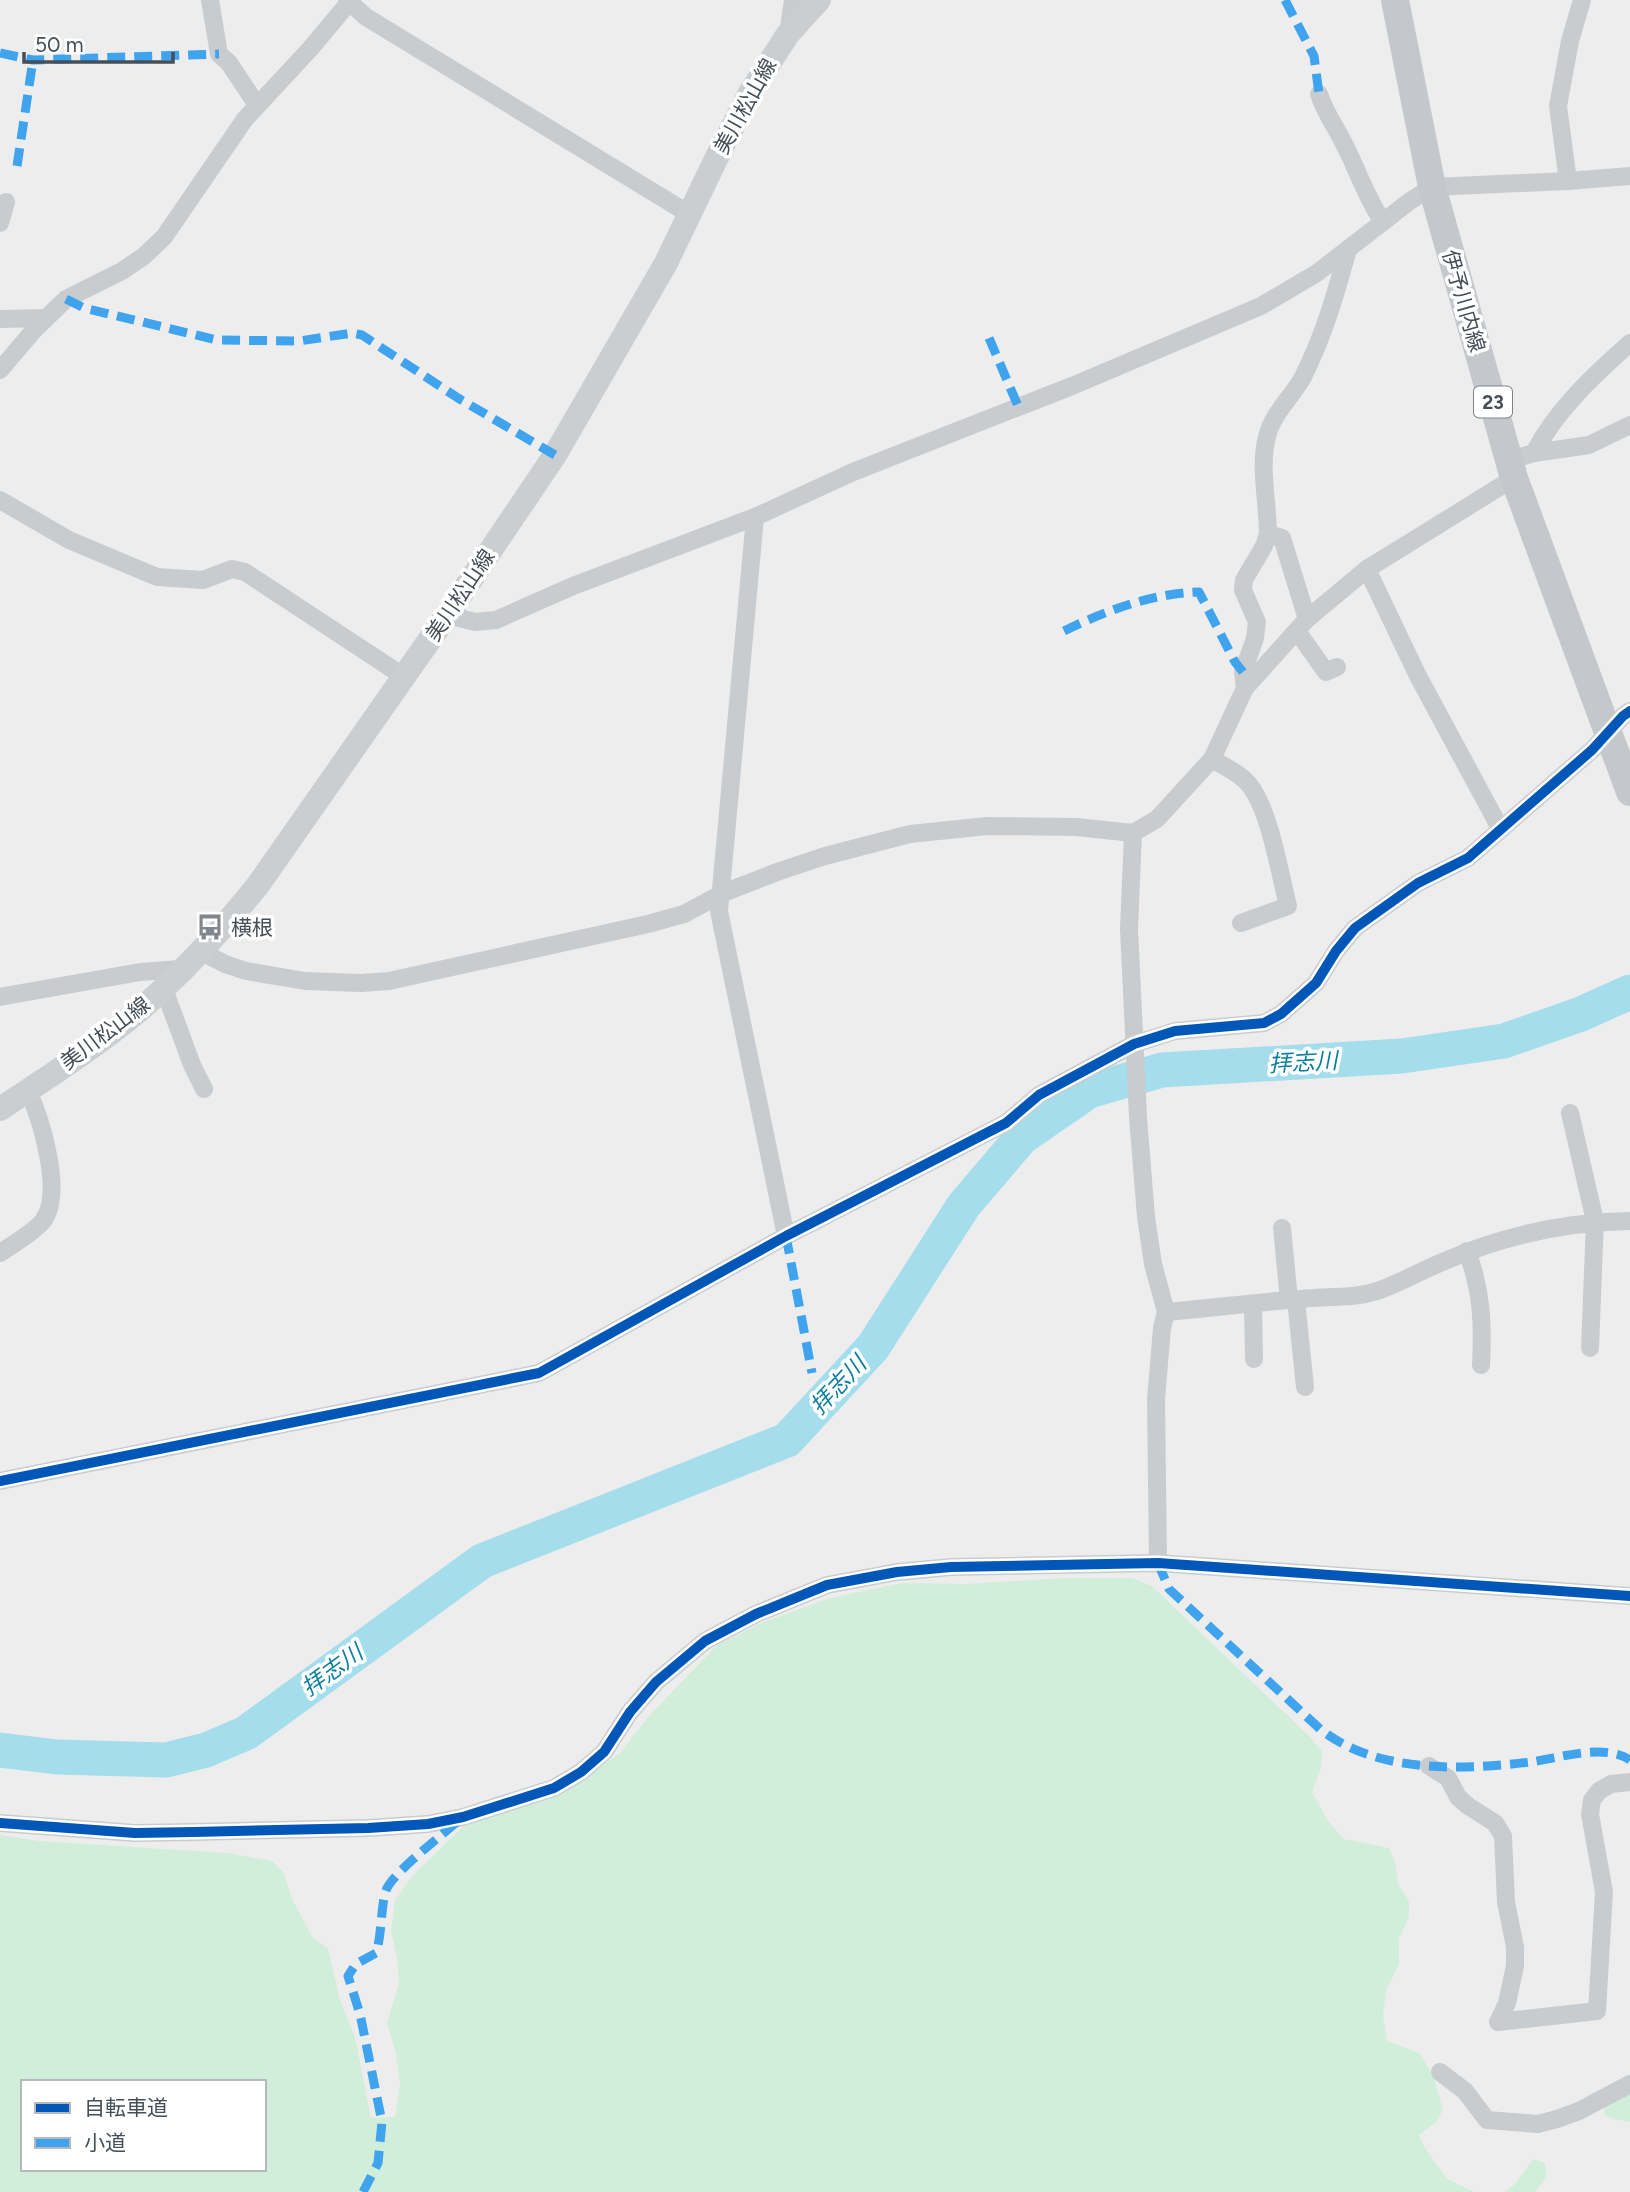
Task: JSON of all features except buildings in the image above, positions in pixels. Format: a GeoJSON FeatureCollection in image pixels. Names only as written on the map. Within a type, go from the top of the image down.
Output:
{"type":"FeatureCollection","features":[{"type":"Feature","properties":{"kind":"main road","name":"美川松山線"},"geometry":{"type":"LineString","coordinates":[[0,1109],[108,1034],[164,989],[258,885],[555,455],[666,263],[750,93],[788,34],[819,0]]}},
{"type":"Feature","properties":{"kind":"main road","name":"伊予川内線"},"geometry":{"type":"LineString","coordinates":[[1395,0],[1432,187],[1519,464],[1630,792]]}},
{"type":"Feature","properties":{"kind":"street"},"geometry":{"type":"LineString","coordinates":[[210,0],[219,54],[229,63],[257,105]]}},
{"type":"Feature","properties":{"kind":"street"},"geometry":{"type":"LineString","coordinates":[[788,34],[793,0]]}},
{"type":"Feature","properties":{"kind":"street"},"geometry":{"type":"LineString","coordinates":[[1568,181],[1558,106],[1570,41],[1582,0]]}},
{"type":"Feature","properties":{"kind":"street"},"geometry":{"type":"LineString","coordinates":[[0,370],[66,299],[122,271],[144,256],[164,237],[245,119],[310,49],[349,1],[366,17],[689,214]]}},
{"type":"Feature","properties":{"kind":"street"},"geometry":{"type":"LineString","coordinates":[[1320,94],[1323,105],[1383,222]]}},
{"type":"Feature","properties":{"kind":"street"},"geometry":{"type":"LineString","coordinates":[[447,615],[475,622],[496,620],[573,586],[755,517],[853,472],[1072,386],[1261,306],[1292,289],[1432,187],[1630,176]]}},
{"type":"Feature","properties":{"kind":"street"},"geometry":{"type":"LineString","coordinates":[[0,223],[6,202]]}},
{"type":"Feature","properties":{"kind":"street"},"geometry":{"type":"LineString","coordinates":[[1245,688],[1243,672],[1255,638],[1256,622],[1243,590],[1244,580],[1268,534],[1264,453],[1267,434],[1277,414],[1297,389],[1309,364],[1331,312],[1348,249]]}},
{"type":"Feature","properties":{"kind":"street"},"geometry":{"type":"LineString","coordinates":[[0,319],[47,318]]}},
{"type":"Feature","properties":{"kind":"street"},"geometry":{"type":"LineString","coordinates":[[200,951],[225,964],[268,975],[327,982],[389,981],[684,914],[723,893],[825,856],[910,834],[987,826],[1076,827],[1133,833],[1157,819],[1212,759],[1245,688],[1302,625],[1367,569],[1519,464],[1578,393],[1630,343]]}},
{"type":"Feature","properties":{"kind":"street"},"geometry":{"type":"LineString","coordinates":[[1519,464],[1589,446],[1630,425]]}},
{"type":"Feature","properties":{"kind":"street"},"geometry":{"type":"LineString","coordinates":[[0,500],[69,540],[157,577],[203,580],[232,569],[245,572],[403,676]]}},
{"type":"Feature","properties":{"kind":"street"},"geometry":{"type":"LineString","coordinates":[[755,517],[723,893],[719,911],[786,1236]]}},
{"type":"Feature","properties":{"kind":"street"},"geometry":{"type":"LineString","coordinates":[[1268,534],[1282,537],[1302,625],[1326,672],[1338,667]]}},
{"type":"Feature","properties":{"kind":"street"},"geometry":{"type":"LineString","coordinates":[[1367,569],[1418,676],[1500,828]]}},
{"type":"Feature","properties":{"kind":"street"},"geometry":{"type":"LineString","coordinates":[[0,1481],[539,1373],[786,1236],[1006,1123],[1039,1095],[1134,1048],[1175,1031],[1264,1023],[1281,1014],[1316,983],[1336,951],[1355,928],[1418,883],[1468,858],[1592,750],[1630,712]]}},
{"type":"Feature","properties":{"kind":"street"},"geometry":{"type":"LineString","coordinates":[[1212,759],[1241,776],[1251,786],[1266,823],[1288,906],[1241,923]]}},
{"type":"Feature","properties":{"kind":"street"},"geometry":{"type":"LineString","coordinates":[[1133,833],[1129,929],[1138,1117],[1146,1217],[1153,1264],[1166,1312],[1162,1328],[1156,1399],[1158,1563]]}},
{"type":"Feature","properties":{"kind":"street"},"geometry":{"type":"LineString","coordinates":[[0,998],[140,972],[181,970]]}},
{"type":"Feature","properties":{"kind":"street"},"geometry":{"type":"LineString","coordinates":[[164,989],[192,1065],[204,1089]]}},
{"type":"Feature","properties":{"kind":"street"},"geometry":{"type":"LineString","coordinates":[[0,1253],[42,1222],[50,1208],[51,1187],[44,1133],[28,1091]]}},
{"type":"Feature","properties":{"kind":"street"},"geometry":{"type":"LineString","coordinates":[[1570,1113],[1594,1222],[1590,1348]]}},
{"type":"Feature","properties":{"kind":"street"},"geometry":{"type":"LineString","coordinates":[[1166,1312],[1358,1296],[1378,1291],[1468,1251],[1507,1238],[1551,1227],[1630,1221]]}},
{"type":"Feature","properties":{"kind":"street"},"geometry":{"type":"LineString","coordinates":[[1282,1228],[1305,1387]]}},
{"type":"Feature","properties":{"kind":"street"},"geometry":{"type":"LineString","coordinates":[[1468,1251],[1483,1315],[1481,1365]]}},
{"type":"Feature","properties":{"kind":"street"},"geometry":{"type":"LineString","coordinates":[[1253,1305],[1254,1359]]}},
{"type":"Feature","properties":{"kind":"street"},"geometry":{"type":"LineString","coordinates":[[0,1823],[135,1833],[368,1828],[428,1824],[463,1817],[554,1788],[581,1772],[604,1752],[630,1712],[656,1682],[705,1641],[755,1614],[827,1585],[897,1572],[951,1567],[1158,1563],[1630,1596]]}},
{"type":"Feature","properties":{"kind":"street"},"geometry":{"type":"LineString","coordinates":[[1429,1766],[1448,1778],[1458,1797],[1495,1824],[1503,1836],[1506,1902],[1515,1947],[1515,1966],[1510,1994],[1499,2022],[1597,2011],[1604,1892],[1591,1825],[1592,1800],[1599,1791],[1611,1784],[1630,1782]]}},
{"type":"Feature","properties":{"kind":"street"},"geometry":{"type":"LineString","coordinates":[[1440,2072],[1465,2091],[1487,2120],[1538,2124],[1579,2111],[1630,2084]]}},
{"type":"Feature","properties":{"kind":"green space"},"geometry":{"type":"Polygon","coordinates":[[[1065,1578],[1132,1578],[1152,1586],[1309,1736],[1322,1751],[1321,1768],[1312,1792],[1328,1821],[1344,1839],[1389,1848],[1395,1862],[1398,1884],[1409,1901],[1409,1917],[1399,1938],[1399,1964],[1386,1991],[1383,2015],[1387,2041],[1419,2053],[1433,2075],[1443,2110],[1436,2122],[1419,2135],[1447,2179],[1475,2192],[0,2192],[0,1835],[39,1841],[227,1853],[272,1861],[284,1873],[292,1899],[313,1938],[328,1948],[340,2000],[355,2037],[371,2118],[395,2117],[400,2084],[396,2054],[387,2023],[399,1983],[391,1932],[395,1900],[414,1874],[468,1822],[573,1786],[620,1753],[648,1717],[716,1646],[761,1623],[830,1598],[902,1583],[965,1584],[1065,1578]]]}},
{"type":"Feature","properties":{"kind":"green space"},"geometry":{"type":"Polygon","coordinates":[[[1630,2092],[1630,2122],[1613,2119],[1604,2114],[1605,2106],[1630,2092]]]}},
{"type":"Feature","properties":{"kind":"green space"},"geometry":{"type":"Polygon","coordinates":[[[1533,2159],[1545,2163],[1546,2178],[1535,2192],[1505,2192],[1515,2184],[1533,2159]]]}},
{"type":"Feature","properties":{"kind":"waterway","name":"拝志川"},"geometry":{"type":"LineString","coordinates":[[0,1750],[57,1757],[166,1760],[206,1750],[246,1733],[482,1561],[787,1440],[873,1347],[964,1205],[1022,1137],[1089,1091],[1162,1070],[1402,1056],[1504,1041],[1581,1014],[1630,992]]}},
{"type":"Feature","properties":{"kind":"marked path"},"geometry":{"type":"LineString","coordinates":[[1285,0],[1314,56],[1319,94]]}},
{"type":"Feature","properties":{"kind":"marked path"},"geometry":{"type":"LineString","coordinates":[[0,53],[33,60],[219,54]]}},
{"type":"Feature","properties":{"kind":"marked path"},"geometry":{"type":"LineString","coordinates":[[17,166],[33,60]]}},
{"type":"Feature","properties":{"kind":"marked path"},"geometry":{"type":"LineString","coordinates":[[66,299],[84,308],[217,340],[299,341],[352,333],[362,335],[458,398],[555,455]]}},
{"type":"Feature","properties":{"kind":"marked path"},"geometry":{"type":"LineString","coordinates":[[989,338],[1018,406]]}},
{"type":"Feature","properties":{"kind":"marked path"},"geometry":{"type":"LineString","coordinates":[[1064,631],[1130,604],[1199,592],[1235,662],[1243,672]]}},
{"type":"Feature","properties":{"kind":"marked path"},"geometry":{"type":"LineString","coordinates":[[786,1236],[812,1373]]}},
{"type":"Feature","properties":{"kind":"marked path"},"geometry":{"type":"LineString","coordinates":[[1158,1563],[1169,1589],[1320,1729],[1343,1744],[1394,1761],[1449,1767],[1504,1765],[1595,1752],[1620,1755],[1630,1760]]}},
{"type":"Feature","properties":{"kind":"marked path"},"geometry":{"type":"LineString","coordinates":[[363,2192],[378,2163],[382,2122],[360,2014],[348,1976],[356,1964],[376,1953],[385,1893],[392,1880],[460,1819]]}},
{"type":"Feature","properties":{"kind":"cycle path"},"geometry":{"type":"LineString","coordinates":[[0,1481],[539,1373],[786,1236],[1006,1123],[1039,1095],[1134,1044],[1175,1031],[1264,1023],[1281,1014],[1316,983],[1336,951],[1355,928],[1418,883],[1468,858],[1592,750],[1630,711]]}},
{"type":"Feature","properties":{"kind":"cycle path"},"geometry":{"type":"LineString","coordinates":[[0,1823],[135,1833],[368,1828],[428,1824],[463,1817],[554,1788],[581,1772],[604,1752],[630,1712],[656,1682],[705,1641],[756,1614],[827,1585],[897,1572],[951,1567],[1158,1563],[1630,1596]]}},
{"type":"Feature","properties":{"kind":"place","name":"横根"},"geometry":{"type":"Point","coordinates":[210,927]}}]}
